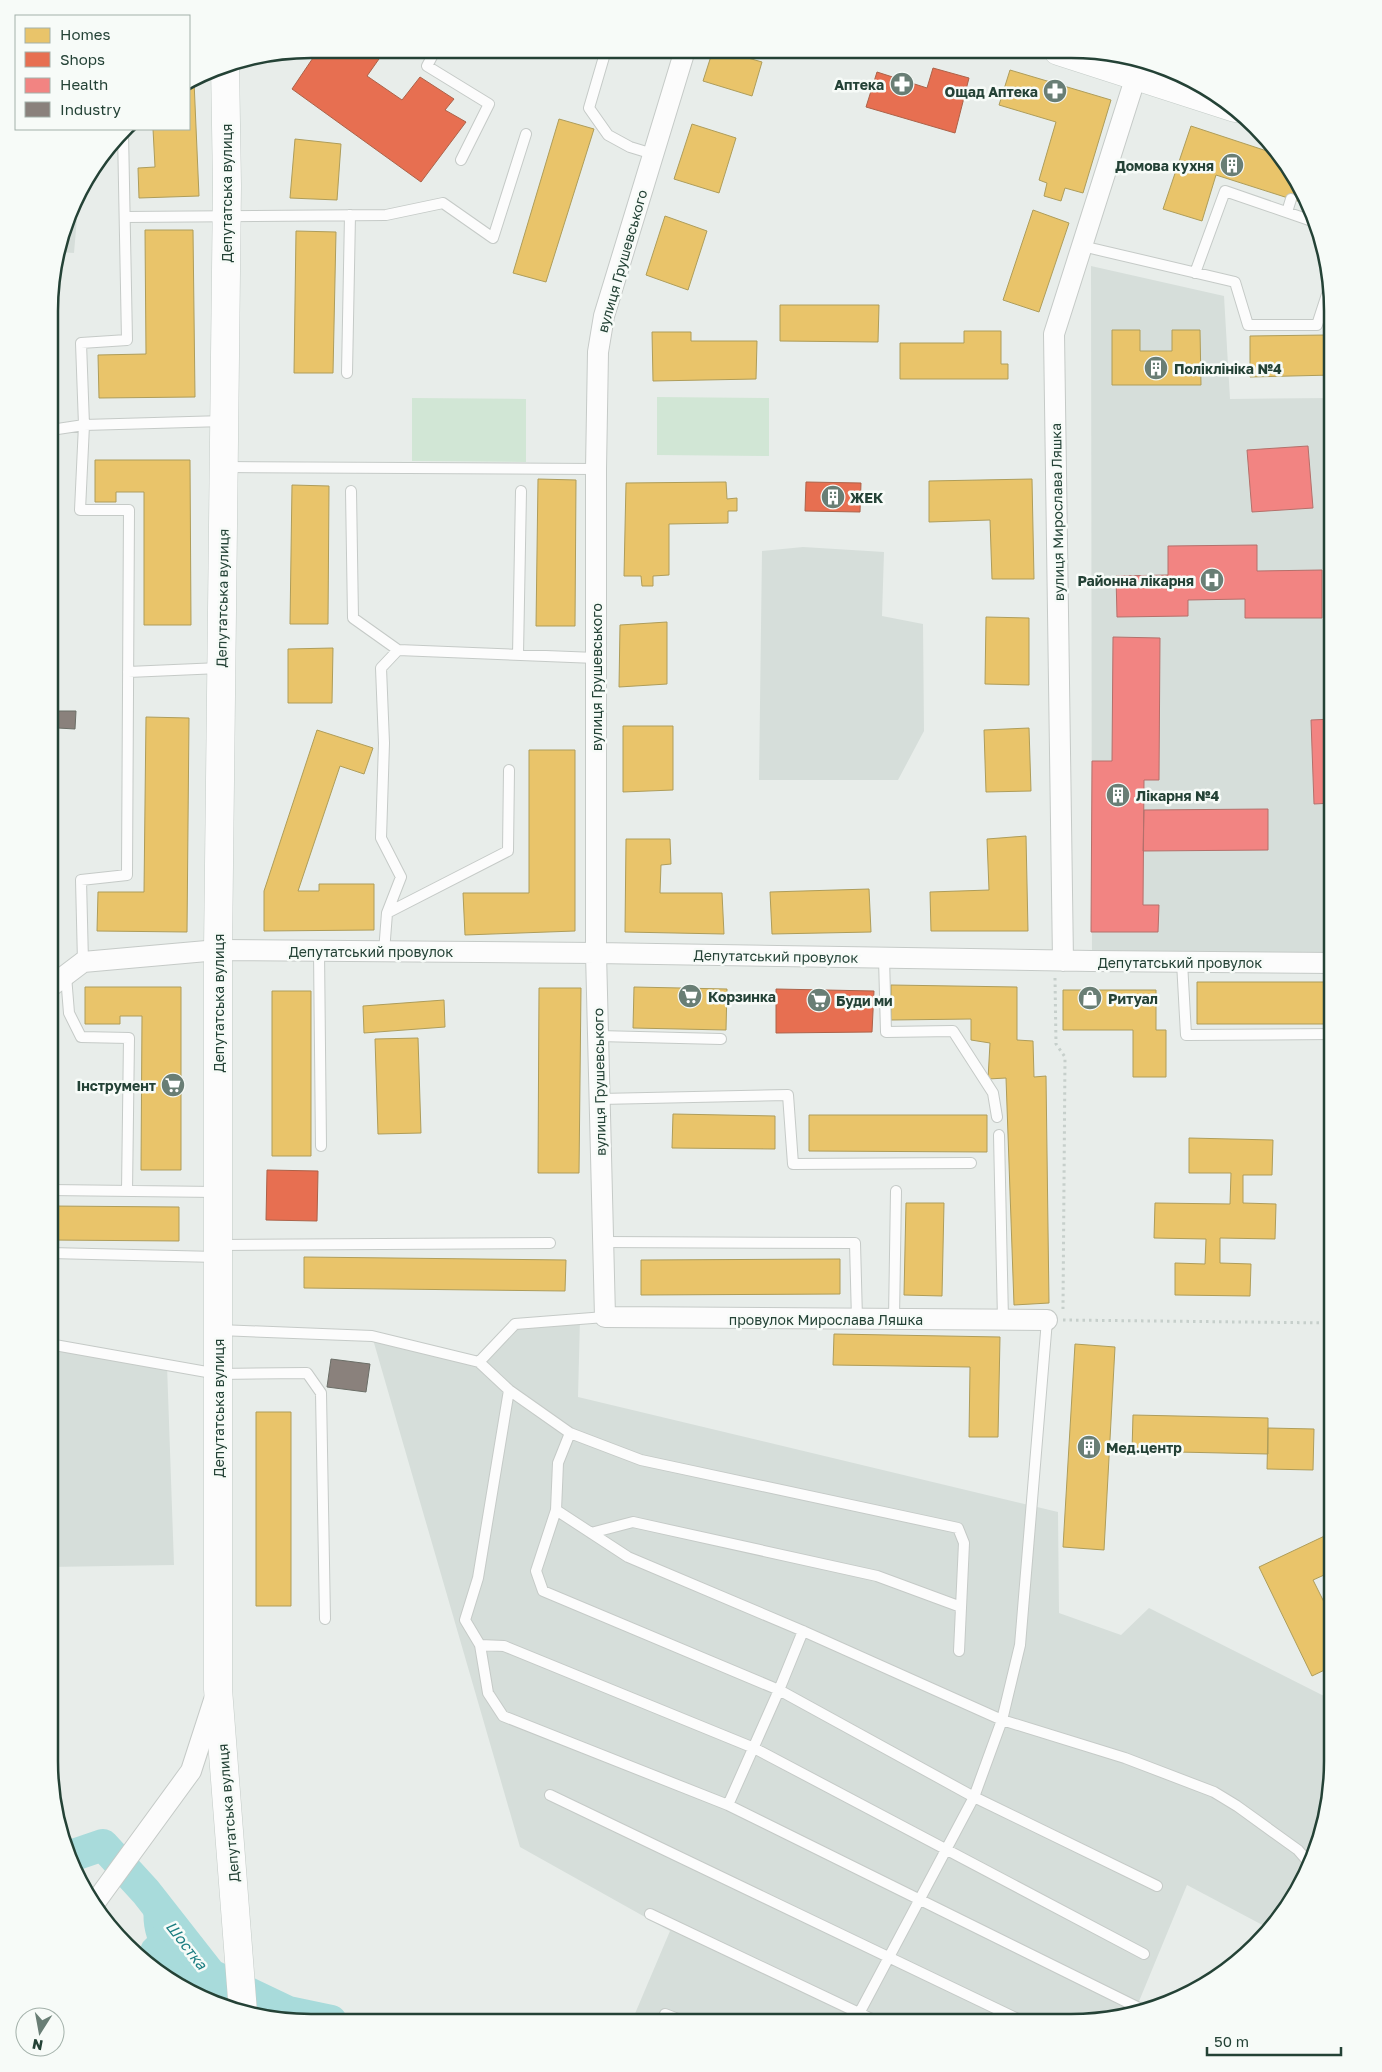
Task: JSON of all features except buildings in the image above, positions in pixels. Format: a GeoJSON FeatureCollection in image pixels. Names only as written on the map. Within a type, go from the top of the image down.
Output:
{"type":"FeatureCollection","features":[{"type":"Feature","properties":{"kind":"street","name":"вулиця Грушевського"},"geometry":{"type":"LineString","coordinates":[[605,1317],[596,953],[596,470],[600,336],[604,316],[683,58]]}},
{"type":"Feature","properties":{"kind":"street"},"geometry":{"type":"LineString","coordinates":[[1080,58],[1213,101]]}},
{"type":"Feature","properties":{"kind":"street","name":"Депутатська вулиця"},"geometry":{"type":"LineString","coordinates":[[225,73],[224,467],[218,950],[218,1689],[243,2006]]}},
{"type":"Feature","properties":{"kind":"street","name":"вулиця Мирослава Ляшка"},"geometry":{"type":"LineString","coordinates":[[1059,960],[1054,334],[1136,76]]}},
{"type":"Feature","properties":{"kind":"street","name":"Депутатський провулок"},"geometry":{"type":"LineString","coordinates":[[83,962],[218,950],[1324,963]]}},
{"type":"Feature","properties":{"kind":"street"},"geometry":{"type":"LineString","coordinates":[[58,981],[83,962]]}},
{"type":"Feature","properties":{"kind":"street","name":"провулок Мирослава Ляшка"},"geometry":{"type":"LineString","coordinates":[[605,1317],[1055,1320]]}},
{"type":"Feature","properties":{"kind":"street"},"geometry":{"type":"LineString","coordinates":[[98,1899],[148,1833],[191,1771],[218,1689]]}},
{"type":"Feature","properties":{"kind":"lane"},"geometry":{"type":"LineString","coordinates":[[432,58],[428,66],[489,104],[462,160]]}},
{"type":"Feature","properties":{"kind":"lane"},"geometry":{"type":"LineString","coordinates":[[604,58],[589,108],[608,135],[630,147],[653,154]]}},
{"type":"Feature","properties":{"kind":"lane"},"geometry":{"type":"LineString","coordinates":[[125,217],[386,215],[443,203],[493,238],[526,134]]}},
{"type":"Feature","properties":{"kind":"lane"},"geometry":{"type":"LineString","coordinates":[[83,962],[82,880],[127,876],[129,510],[80,510],[84,425],[81,343],[127,340],[123,141]]}},
{"type":"Feature","properties":{"kind":"lane"},"geometry":{"type":"LineString","coordinates":[[1195,273],[1225,191],[1307,219]]}},
{"type":"Feature","properties":{"kind":"lane"},"geometry":{"type":"LineString","coordinates":[[1287,212],[1292,199]]}},
{"type":"Feature","properties":{"kind":"lane"},"geometry":{"type":"LineString","coordinates":[[347,373],[350,215]]}},
{"type":"Feature","properties":{"kind":"lane"},"geometry":{"type":"LineString","coordinates":[[1082,246],[1235,282],[1248,324],[1317,325],[1324,303]]}},
{"type":"Feature","properties":{"kind":"lane"},"geometry":{"type":"LineString","coordinates":[[58,429],[84,425],[224,421]]}},
{"type":"Feature","properties":{"kind":"lane"},"geometry":{"type":"LineString","coordinates":[[224,467],[596,470]]}},
{"type":"Feature","properties":{"kind":"lane"},"geometry":{"type":"LineString","coordinates":[[351,491],[353,618],[398,650],[596,658]]}},
{"type":"Feature","properties":{"kind":"lane"},"geometry":{"type":"LineString","coordinates":[[518,655],[520,491]]}},
{"type":"Feature","properties":{"kind":"lane"},"geometry":{"type":"LineString","coordinates":[[384,952],[387,913],[401,877],[381,838],[384,743],[381,668],[398,650]]}},
{"type":"Feature","properties":{"kind":"lane"},"geometry":{"type":"LineString","coordinates":[[128,672],[222,668]]}},
{"type":"Feature","properties":{"kind":"lane"},"geometry":{"type":"LineString","coordinates":[[387,913],[508,852],[509,770]]}},
{"type":"Feature","properties":{"kind":"lane"},"geometry":{"type":"LineString","coordinates":[[319,951],[321,1146]]}},
{"type":"Feature","properties":{"kind":"lane"},"geometry":{"type":"LineString","coordinates":[[884,958],[886,1032],[953,1031],[993,1093],[997,1117]]}},
{"type":"Feature","properties":{"kind":"lane"},"geometry":{"type":"LineString","coordinates":[[1182,962],[1186,1035],[1324,1034]]}},
{"type":"Feature","properties":{"kind":"lane"},"geometry":{"type":"LineString","coordinates":[[58,981],[69,1013],[81,1037],[129,1038],[127,1191]]}},
{"type":"Feature","properties":{"kind":"lane"},"geometry":{"type":"LineString","coordinates":[[598,1036],[722,1039]]}},
{"type":"Feature","properties":{"kind":"lane"},"geometry":{"type":"LineString","coordinates":[[600,1099],[788,1095],[794,1164],[971,1163]]}},
{"type":"Feature","properties":{"kind":"lane"},"geometry":{"type":"LineString","coordinates":[[999,1135],[1003,1320]]}},
{"type":"Feature","properties":{"kind":"lane"},"geometry":{"type":"LineString","coordinates":[[58,1190],[218,1192]]}},
{"type":"Feature","properties":{"kind":"lane"},"geometry":{"type":"LineString","coordinates":[[894,1319],[896,1191]]}},
{"type":"Feature","properties":{"kind":"lane"},"geometry":{"type":"LineString","coordinates":[[603,1242],[855,1243],[857,1319]]}},
{"type":"Feature","properties":{"kind":"lane"},"geometry":{"type":"LineString","coordinates":[[58,1253],[550,1243]]}},
{"type":"Feature","properties":{"kind":"lane"},"geometry":{"type":"LineString","coordinates":[[479,1362],[515,1324],[605,1317]]}},
{"type":"Feature","properties":{"kind":"lane"},"geometry":{"type":"LineString","coordinates":[[650,1914],[859,2013],[974,1797],[1002,1720],[1020,1645],[1055,1320]]}},
{"type":"Feature","properties":{"kind":"lane"},"geometry":{"type":"LineString","coordinates":[[218,1330],[372,1336],[479,1362],[509,1390],[570,1432],[641,1460],[958,1528],[964,1543],[959,1651]]}},
{"type":"Feature","properties":{"kind":"lane"},"geometry":{"type":"LineString","coordinates":[[58,1346],[218,1374],[307,1373],[321,1393],[325,1619]]}},
{"type":"Feature","properties":{"kind":"lane"},"geometry":{"type":"LineString","coordinates":[[509,1390],[478,1578],[465,1620],[480,1645],[488,1693],[503,1716],[728,1805],[1136,2006]]}},
{"type":"Feature","properties":{"kind":"lane"},"geometry":{"type":"LineString","coordinates":[[570,1432],[558,1463],[556,1510],[536,1571],[543,1591],[779,1690],[974,1797],[1157,1886]]}},
{"type":"Feature","properties":{"kind":"lane"},"geometry":{"type":"LineString","coordinates":[[556,1510],[628,1557],[803,1631],[1002,1720],[1125,1758],[1214,1792],[1238,1806],[1298,1850],[1305,1858]]}},
{"type":"Feature","properties":{"kind":"lane"},"geometry":{"type":"LineString","coordinates":[[591,1533],[633,1522],[877,1576],[961,1606]]}},
{"type":"Feature","properties":{"kind":"lane"},"geometry":{"type":"LineString","coordinates":[[728,1805],[803,1631]]}},
{"type":"Feature","properties":{"kind":"lane"},"geometry":{"type":"LineString","coordinates":[[480,1645],[504,1646],[754,1748],[1144,1954]]}},
{"type":"Feature","properties":{"kind":"lane"},"geometry":{"type":"LineString","coordinates":[[550,1795],[1007,2014]]}},
{"type":"Feature","properties":{"kind":"path"},"geometry":{"type":"LineString","coordinates":[[1059,960],[1056,1044],[1065,1058],[1055,1320],[1324,1323]]}},
{"type":"Feature","properties":{"kind":"shaded area"},"geometry":{"type":"Polygon","coordinates":[[[77,213],[74,253],[64,252],[77,213]]]}},
{"type":"Feature","properties":{"kind":"shaded area","name":"Районна лікарня"},"geometry":{"type":"Polygon","coordinates":[[[1091,266],[1224,296],[1230,399],[1324,398],[1324,963],[1092,961],[1091,266]]]}},
{"type":"Feature","properties":{"kind":"shaded area"},"geometry":{"type":"Polygon","coordinates":[[[803,547],[884,552],[882,616],[923,624],[924,731],[898,780],[759,780],[762,551],[803,547]]]}},
{"type":"Feature","properties":{"kind":"shaded area"},"geometry":{"type":"Polygon","coordinates":[[[580,1319],[578,1397],[1058,1512],[1059,1613],[1121,1635],[1149,1608],[1324,1696],[1324,1778],[1316,1827],[1305,1858],[1291,1888],[1264,1926],[1187,1885],[1137,2006],[1121,2010],[1088,2014],[635,2014],[670,1931],[520,1847],[372,1336],[479,1362],[515,1324],[580,1319]]]}},
{"type":"Feature","properties":{"kind":"shaded area"},"geometry":{"type":"Polygon","coordinates":[[[58,1346],[167,1365],[174,1565],[58,1567],[58,1346]]]}},
{"type":"Feature","properties":{"kind":"green space"},"geometry":{"type":"Polygon","coordinates":[[[657,397],[769,398],[769,456],[657,455],[657,397]]]}},
{"type":"Feature","properties":{"kind":"green space"},"geometry":{"type":"Polygon","coordinates":[[[412,398],[526,399],[526,462],[412,461],[412,398]]]}},
{"type":"Feature","properties":{"kind":"water","name":"Шостка"},"geometry":{"type":"Polygon","coordinates":[[[146,1892],[211,1975],[226,1982],[211,1993],[184,1981],[144,1952],[140,1948],[147,1938],[144,1926],[146,1892]]]}},
{"type":"Feature","properties":{"kind":"waterway","name":"Шостка"},"geometry":{"type":"LineString","coordinates":[[76,1854],[103,1845],[146,1892],[211,1975],[288,2012],[298,2014]]}},
{"type":"Feature","properties":{"kind":"place","name":"Аптека"},"geometry":{"type":"Point","coordinates":[902,84]}},
{"type":"Feature","properties":{"kind":"place","name":"Ощад Аптека"},"geometry":{"type":"Point","coordinates":[1055,91]}},
{"type":"Feature","properties":{"kind":"place","name":"Домова кухня"},"geometry":{"type":"Point","coordinates":[1232,165]}},
{"type":"Feature","properties":{"kind":"place","name":"Поліклініка №4"},"geometry":{"type":"Point","coordinates":[1156,368]}},
{"type":"Feature","properties":{"kind":"place","name":"ЖЕК"},"geometry":{"type":"Point","coordinates":[833,497]}},
{"type":"Feature","properties":{"kind":"place","name":"Районна лікарня"},"geometry":{"type":"Point","coordinates":[1212,580]}},
{"type":"Feature","properties":{"kind":"place","name":"Лікарня №4"},"geometry":{"type":"Point","coordinates":[1118,795]}},
{"type":"Feature","properties":{"kind":"place","name":"Корзинка"},"geometry":{"type":"Point","coordinates":[690,996]}},
{"type":"Feature","properties":{"kind":"place","name":"Ритуал"},"geometry":{"type":"Point","coordinates":[1090,998]}},
{"type":"Feature","properties":{"kind":"place","name":"Буди ми"},"geometry":{"type":"Point","coordinates":[819,1000]}},
{"type":"Feature","properties":{"kind":"place","name":"Інструмент"},"geometry":{"type":"Point","coordinates":[173,1085]}},
{"type":"Feature","properties":{"kind":"place","name":"Мед.центр"},"geometry":{"type":"Point","coordinates":[1089,1447]}}]}
